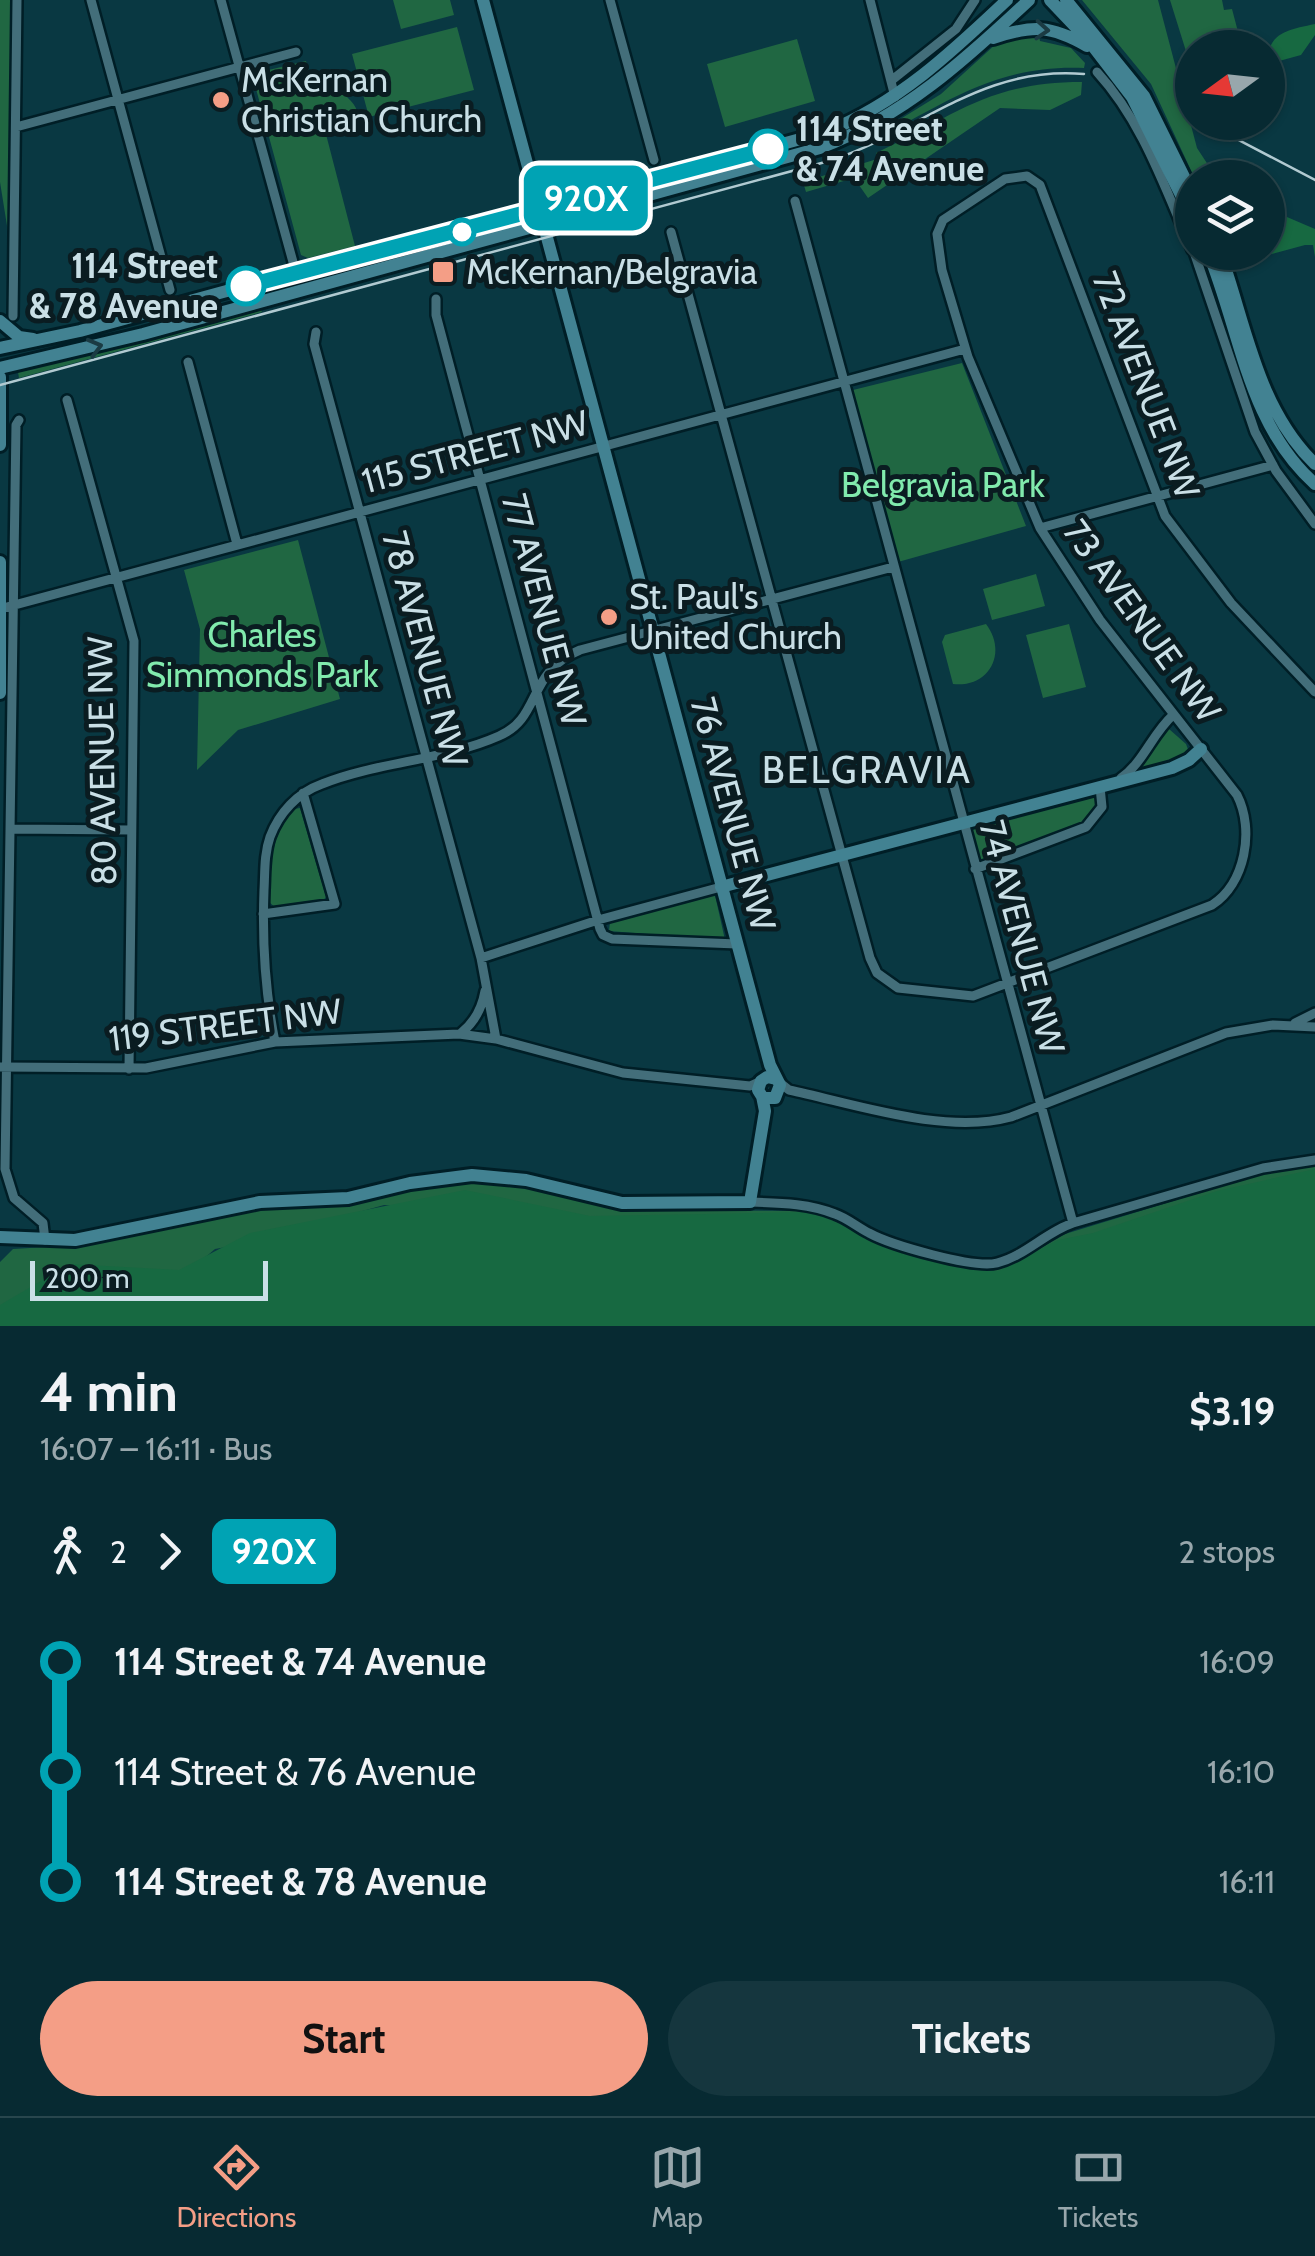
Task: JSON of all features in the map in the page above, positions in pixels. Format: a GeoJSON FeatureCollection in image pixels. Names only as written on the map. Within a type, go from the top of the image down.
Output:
{"type":"FeatureCollection","features":[{"type":"Feature","properties":{"kind":"main road","name":"76 AVENUE NW"},"geometry":{"type":"LineString","coordinates":[[484,0],[770,1064],[769,1090]]}},
{"type":"Feature","properties":{"kind":"main road"},"geometry":{"type":"LineString","coordinates":[[0,368],[65,355],[814,136],[896,97],[1007,0]]}},
{"type":"Feature","properties":{"kind":"main road"},"geometry":{"type":"LineString","coordinates":[[0,348],[834,142],[911,102],[1029,0]]}},
{"type":"Feature","properties":{"kind":"main road"},"geometry":{"type":"LineString","coordinates":[[1050,0],[1096,50],[1140,111],[1175,182]]}},
{"type":"Feature","properties":{"kind":"main road"},"geometry":{"type":"LineString","coordinates":[[1066,0],[1144,96],[1176,160]]}},
{"type":"Feature","properties":{"kind":"main road"},"geometry":{"type":"LineString","coordinates":[[1077,0],[1087,26]]}},
{"type":"Feature","properties":{"kind":"main road"},"geometry":{"type":"LineString","coordinates":[[986,41],[1015,31],[1042,28],[1070,36],[1096,50]]}},
{"type":"Feature","properties":{"kind":"main road"},"geometry":{"type":"LineString","coordinates":[[1214,270],[1268,425],[1287,455],[1315,484]]}},
{"type":"Feature","properties":{"kind":"main road"},"geometry":{"type":"LineString","coordinates":[[1226,270],[1264,388],[1284,430],[1314,462]]}},
{"type":"Feature","properties":{"kind":"main road"},"geometry":{"type":"LineString","coordinates":[[6,318],[19,337],[46,339]]}},
{"type":"Feature","properties":{"kind":"main road"},"geometry":{"type":"LineString","coordinates":[[0,377],[0,445]]}},
{"type":"Feature","properties":{"kind":"main road"},"geometry":{"type":"LineString","coordinates":[[0,562],[4,608],[0,693]]}},
{"type":"Feature","properties":{"kind":"main road"},"geometry":{"type":"LineString","coordinates":[[721,887],[1172,768],[1190,760],[1201,749]]}},
{"type":"Feature","properties":{"kind":"main road"},"geometry":{"type":"LineString","coordinates":[[0,1237],[75,1240],[260,1202],[348,1198],[462,1176],[526,1180],[622,1203],[750,1202],[769,1090]]}},
{"type":"Feature","properties":{"kind":"street"},"geometry":{"type":"LineString","coordinates":[[6,318],[18,0]]}},
{"type":"Feature","properties":{"kind":"street"},"geometry":{"type":"LineString","coordinates":[[91,0],[170,290]]}},
{"type":"Feature","properties":{"kind":"street"},"geometry":{"type":"LineString","coordinates":[[221,0],[296,273]]}},
{"type":"Feature","properties":{"kind":"street"},"geometry":{"type":"LineString","coordinates":[[610,0],[654,160]]}},
{"type":"Feature","properties":{"kind":"street"},"geometry":{"type":"LineString","coordinates":[[870,0],[896,97]]}},
{"type":"Feature","properties":{"kind":"street"},"geometry":{"type":"LineString","coordinates":[[892,80],[956,29],[975,0]]}},
{"type":"Feature","properties":{"kind":"street"},"geometry":{"type":"LineString","coordinates":[[16,127],[296,52]]}},
{"type":"Feature","properties":{"kind":"street"},"geometry":{"type":"LineString","coordinates":[[1097,72],[1135,124],[1175,212]]}},
{"type":"Feature","properties":{"kind":"street","name":"73 AVENUE NW"},"geometry":{"type":"LineString","coordinates":[[1008,985],[1212,905],[1224,898],[1239,876],[1243,849],[1243,811],[1229,784],[1100,620],[1040,528],[965,349],[936,246],[941,223],[1005,179],[1027,176]]}},
{"type":"Feature","properties":{"kind":"street","name":"72 AVENUE NW"},"geometry":{"type":"LineString","coordinates":[[1027,176],[1045,195],[1165,516],[1230,603],[1315,692]]}},
{"type":"Feature","properties":{"kind":"street","name":"74 AVENUE NW"},"geometry":{"type":"LineString","coordinates":[[795,201],[1073,1222]]}},
{"type":"Feature","properties":{"kind":"street"},"geometry":{"type":"LineString","coordinates":[[671,232],[870,958],[888,984],[908,990],[961,997],[1008,985]]}},
{"type":"Feature","properties":{"kind":"street"},"geometry":{"type":"LineString","coordinates":[[1199,270],[1249,418],[1272,465],[1315,524]]}},
{"type":"Feature","properties":{"kind":"street","name":"77 AVENUE NW"},"geometry":{"type":"LineString","coordinates":[[436,299],[436,315],[604,935],[612,939],[737,944]]}},
{"type":"Feature","properties":{"kind":"street","name":"78 AVENUE NW"},"geometry":{"type":"LineString","coordinates":[[316,332],[314,344],[486,978],[496,1038]]}},
{"type":"Feature","properties":{"kind":"street","name":"115 STREET NW"},"geometry":{"type":"LineString","coordinates":[[4,608],[965,349]]}},
{"type":"Feature","properties":{"kind":"street"},"geometry":{"type":"LineString","coordinates":[[188,362],[237,544]]}},
{"type":"Feature","properties":{"kind":"street","name":"80 AVENUE NW"},"geometry":{"type":"LineString","coordinates":[[68,400],[134,641],[129,1068]]}},
{"type":"Feature","properties":{"kind":"street"},"geometry":{"type":"LineString","coordinates":[[19,420],[4,608],[10,829],[3,1067],[7,1181],[17,1202],[43,1223],[45,1240]]}},
{"type":"Feature","properties":{"kind":"street"},"geometry":{"type":"LineString","coordinates":[[1040,528],[1272,465]]}},
{"type":"Feature","properties":{"kind":"street"},"geometry":{"type":"LineString","coordinates":[[275,1042],[264,986],[265,855],[285,811],[303,794],[334,780],[508,732],[525,715],[551,668],[572,654],[893,567]]}},
{"type":"Feature","properties":{"kind":"street"},"geometry":{"type":"LineString","coordinates":[[976,870],[1086,827],[1102,807],[1107,785],[1128,773],[1153,736],[1173,716]]}},
{"type":"Feature","properties":{"kind":"street"},"geometry":{"type":"LineString","coordinates":[[263,914],[334,904],[303,794]]}},
{"type":"Feature","properties":{"kind":"street"},"geometry":{"type":"LineString","coordinates":[[10,829],[131,830]]}},
{"type":"Feature","properties":{"kind":"street"},"geometry":{"type":"LineString","coordinates":[[480,958],[598,920],[721,887]]}},
{"type":"Feature","properties":{"kind":"street"},"geometry":{"type":"LineString","coordinates":[[459,1034],[481,1008],[486,978]]}},
{"type":"Feature","properties":{"kind":"street","name":"119 STREET NW"},"geometry":{"type":"LineString","coordinates":[[1292,1024],[1315,1013]]}},
{"type":"Feature","properties":{"kind":"street","name":"119 STREET NW"},"geometry":{"type":"LineString","coordinates":[[3,1067],[129,1068],[163,1065],[275,1042],[459,1034],[496,1038],[623,1073],[769,1090],[966,1125],[996,1121],[1040,1106],[1226,1033],[1292,1024],[1315,1027]]}},
{"type":"Feature","properties":{"kind":"street"},"geometry":{"type":"LineString","coordinates":[[750,1202],[808,1206],[835,1214],[870,1234],[984,1265],[1012,1257],[1046,1234],[1073,1222],[1263,1168],[1315,1160]]}},
{"type":"Feature","properties":{"kind":"green space"},"geometry":{"type":"Polygon","coordinates":[[[0,0],[11,0],[8,232],[0,182],[0,0]]]}},
{"type":"Feature","properties":{"kind":"green space"},"geometry":{"type":"Polygon","coordinates":[[[393,0],[450,0],[454,15],[401,29],[393,0]]]}},
{"type":"Feature","properties":{"kind":"green space"},"geometry":{"type":"Polygon","coordinates":[[[1082,0],[1158,0],[1175,65],[1175,136],[1151,84],[1082,0]]]}},
{"type":"Feature","properties":{"kind":"green space"},"geometry":{"type":"Polygon","coordinates":[[[1170,0],[1222,0],[1224,10],[1232,9],[1238,30],[1179,30],[1170,0]]]}},
{"type":"Feature","properties":{"kind":"green space"},"geometry":{"type":"Polygon","coordinates":[[[1315,24],[1315,35],[1301,55],[1285,59],[1285,32],[1315,24]]]}},
{"type":"Feature","properties":{"kind":"green space"},"geometry":{"type":"Polygon","coordinates":[[[457,27],[474,90],[369,117],[352,54],[457,27]]]}},
{"type":"Feature","properties":{"kind":"green space"},"geometry":{"type":"Polygon","coordinates":[[[1038,32],[1040,41],[1071,48],[1085,63],[1084,68],[1020,73],[993,81],[860,147],[941,94],[998,42],[1038,32]]]}},
{"type":"Feature","properties":{"kind":"green space"},"geometry":{"type":"Polygon","coordinates":[[[797,39],[815,101],[725,127],[707,64],[797,39]]]}},
{"type":"Feature","properties":{"kind":"green space"},"geometry":{"type":"Polygon","coordinates":[[[306,61],[313,87],[331,81],[338,84],[357,111],[352,122],[321,115],[355,246],[308,258],[301,255],[252,74],[306,61]]]}},
{"type":"Feature","properties":{"kind":"green space"},"geometry":{"type":"Polygon","coordinates":[[[1082,82],[1081,95],[1050,110],[1000,108],[868,198],[854,178],[806,192],[803,182],[877,159],[876,153],[974,103],[1021,88],[1082,82]]]}},
{"type":"Feature","properties":{"kind":"green space"},"geometry":{"type":"Polygon","coordinates":[[[1177,140],[1195,140],[1205,160],[1186,160],[1177,140]]]}},
{"type":"Feature","properties":{"kind":"green space"},"geometry":{"type":"Polygon","coordinates":[[[1285,216],[1315,229],[1315,257],[1313,245],[1285,250],[1285,216]]]}},
{"type":"Feature","properties":{"kind":"green space"},"geometry":{"type":"Polygon","coordinates":[[[261,310],[19,378],[18,372],[24,368],[261,310]]]}},
{"type":"Feature","properties":{"kind":"green space","name":"Belgravia Park"},"geometry":{"type":"Polygon","coordinates":[[[962,363],[1026,526],[898,562],[853,390],[962,363]]]}},
{"type":"Feature","properties":{"kind":"green space","name":"Charles Simmonds Park"},"geometry":{"type":"Polygon","coordinates":[[[298,540],[340,699],[238,730],[197,770],[200,629],[184,570],[298,540]]]}},
{"type":"Feature","properties":{"kind":"green space"},"geometry":{"type":"Polygon","coordinates":[[[1036,574],[1045,606],[992,620],[983,589],[1036,574]]]}},
{"type":"Feature","properties":{"kind":"green space"},"geometry":{"type":"Polygon","coordinates":[[[986,624],[995,646],[991,666],[976,680],[953,684],[942,642],[945,635],[986,624]]]}},
{"type":"Feature","properties":{"kind":"green space"},"geometry":{"type":"Polygon","coordinates":[[[1069,624],[1086,687],[1043,698],[1026,635],[1069,624]]]}},
{"type":"Feature","properties":{"kind":"green space"},"geometry":{"type":"Polygon","coordinates":[[[1169,729],[1189,752],[1180,759],[1140,772],[1138,769],[1158,738],[1169,729]]]}},
{"type":"Feature","properties":{"kind":"green space"},"geometry":{"type":"Polygon","coordinates":[[[1088,795],[1096,797],[1095,813],[1088,820],[981,862],[974,827],[1088,795]]]}},
{"type":"Feature","properties":{"kind":"green space"},"geometry":{"type":"Polygon","coordinates":[[[300,808],[326,897],[320,904],[276,908],[269,902],[273,852],[286,819],[300,808]]]}},
{"type":"Feature","properties":{"kind":"green space"},"geometry":{"type":"Polygon","coordinates":[[[715,895],[725,940],[609,931],[610,922],[715,895]]]}},
{"type":"Feature","properties":{"kind":"green space"},"geometry":{"type":"Polygon","coordinates":[[[1315,1165],[1315,1223],[1004,1282],[694,1222],[384,1205],[215,1249],[180,1279],[0,1310],[0,1262],[13,1249],[81,1245],[270,1207],[345,1204],[408,1189],[480,1182],[526,1186],[633,1210],[804,1211],[841,1222],[875,1242],[968,1270],[987,1271],[1012,1265],[1065,1234],[1258,1175],[1315,1165]]]}},
{"type":"Feature","properties":{"kind":"green space"},"geometry":{"type":"Polygon","coordinates":[[[1315,1169],[1315,1326],[0,1326],[0,1305],[70,1264],[179,1270],[250,1233],[465,1190],[590,1216],[813,1212],[896,1249],[950,1266],[999,1271],[1058,1240],[1093,1233],[1217,1191],[1315,1169]]]}},
{"type":"Feature","properties":{"kind":"tram line"},"geometry":{"type":"LineString","coordinates":[[0,385],[829,161],[862,149],[952,103],[1014,80],[1047,74],[1084,74]]}},
{"type":"Feature","properties":{"kind":"tram line"},"geometry":{"type":"LineString","coordinates":[[1239,140],[1315,180]]}},
{"type":"Feature","properties":{"kind":"bus line","name":"920X"},"geometry":{"type":"LineString","coordinates":[[246,286],[768,149]]}},
{"type":"Feature","properties":{"kind":"place","name":"McKernan Christian Church"},"geometry":{"type":"Point","coordinates":[221,100]}},
{"type":"Feature","properties":{"kind":"place","name":"114 Street & 74 Avenue"},"geometry":{"type":"Point","coordinates":[768,149]}},
{"type":"Feature","properties":{"kind":"place","name":"McKernan/Belgravia"},"geometry":{"type":"Point","coordinates":[443,272]}},
{"type":"Feature","properties":{"kind":"place","name":"114 Street & 78 Avenue"},"geometry":{"type":"Point","coordinates":[246,286]}},
{"type":"Feature","properties":{"kind":"place","name":"St. Paul's United Church"},"geometry":{"type":"Point","coordinates":[609,617]}},
{"type":"Feature","properties":{"kind":"district","name":"BELGRAVIA"},"geometry":{"type":"Point","coordinates":[867,770]}}]}
